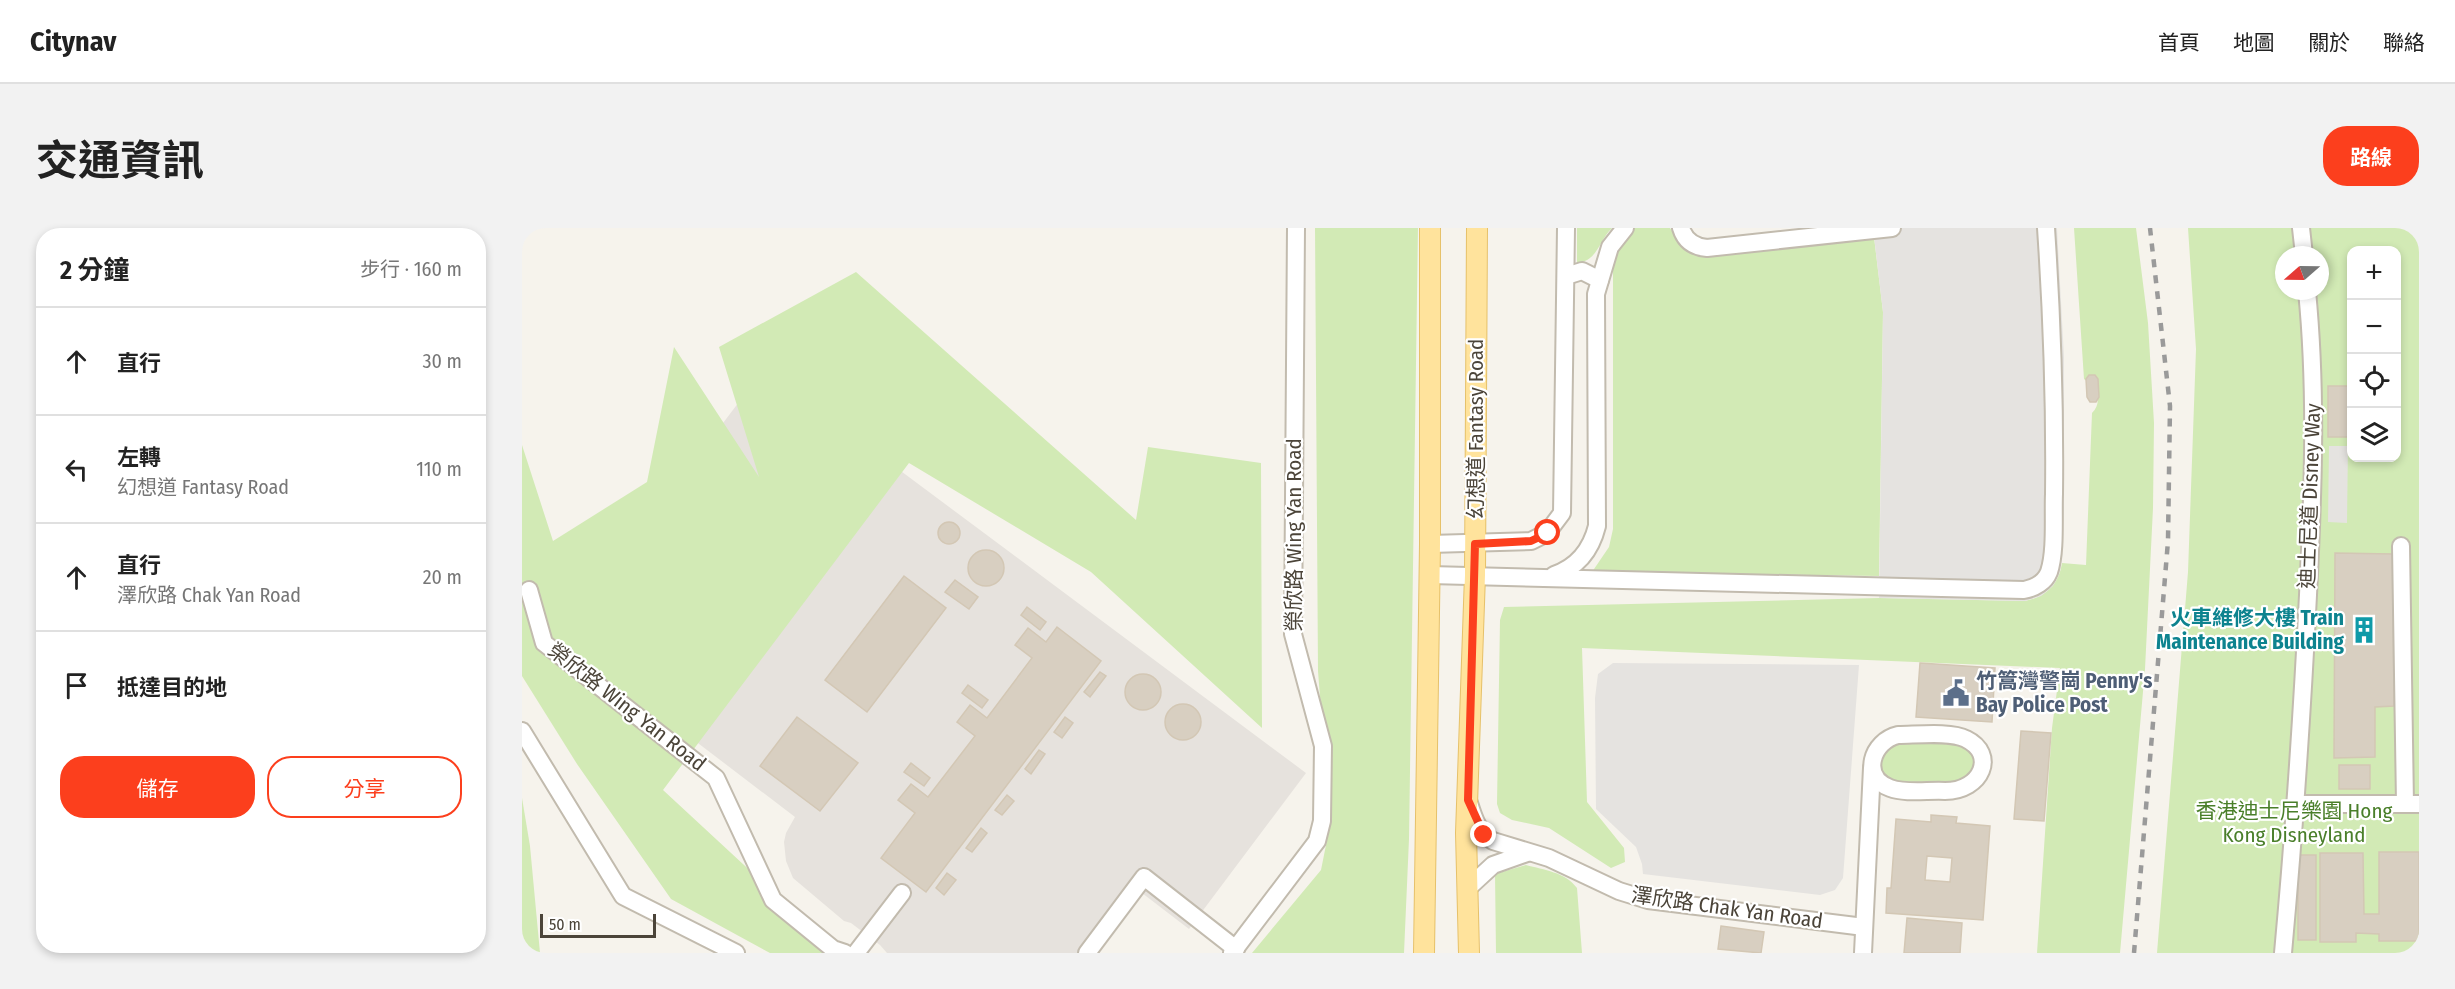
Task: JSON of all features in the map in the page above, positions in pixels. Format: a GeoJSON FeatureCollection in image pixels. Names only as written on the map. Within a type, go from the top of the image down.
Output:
{"type":"FeatureCollection","features":[{"type":"Feature","properties":{"kind":"main road"},"geometry":{"type":"LineString","coordinates":[[1424,953],[1430,575],[1430,228]]}},
{"type":"Feature","properties":{"kind":"main road","name":"幻想道 Fantasy Road"},"geometry":{"type":"LineString","coordinates":[[1469,953],[1467,889],[1475,575],[1477,228]]}},
{"type":"Feature","properties":{"kind":"street","name":"榮欣路 Wing Yan Road"},"geometry":{"type":"LineString","coordinates":[[1234,951],[1317,841],[1322,821],[1323,746],[1293,634],[1296,228]]}},
{"type":"Feature","properties":{"kind":"street"},"geometry":{"type":"LineString","coordinates":[[1430,544],[1531,541],[1554,527],[1562,513],[1566,228]]}},
{"type":"Feature","properties":{"kind":"street"},"geometry":{"type":"LineString","coordinates":[[1551,577],[1576,564],[1593,540],[1597,526],[1596,294],[1610,247],[1625,228]]}},
{"type":"Feature","properties":{"kind":"street"},"geometry":{"type":"LineString","coordinates":[[1681,228],[1685,238],[1691,244],[1707,248],[1892,228]]}},
{"type":"Feature","properties":{"kind":"street"},"geometry":{"type":"LineString","coordinates":[[1430,575],[2024,590],[2040,583],[2048,574],[2050,562],[2054,467],[2053,357],[2046,228]]}},
{"type":"Feature","properties":{"kind":"street"},"geometry":{"type":"LineString","coordinates":[[2301,228],[2303,246]]}},
{"type":"Feature","properties":{"kind":"street"},"geometry":{"type":"LineString","coordinates":[[1566,276],[1582,271],[1600,280]]}},
{"type":"Feature","properties":{"kind":"street","name":"迪士尼道 Disney Way"},"geometry":{"type":"LineString","coordinates":[[2283,953],[2296,804],[2312,515],[2313,354],[2308,300]]}},
{"type":"Feature","properties":{"kind":"street"},"geometry":{"type":"LineString","coordinates":[[2296,804],[2412,804],[2412,717],[2401,546]]}},
{"type":"Feature","properties":{"kind":"street","name":"榮欣路 Wing Yan Road"},"geometry":{"type":"LineString","coordinates":[[529,590],[544,643],[716,778],[773,900],[833,949],[845,953]]}},
{"type":"Feature","properties":{"kind":"street"},"geometry":{"type":"LineString","coordinates":[[522,731],[623,896],[736,953]]}},
{"type":"Feature","properties":{"kind":"street"},"geometry":{"type":"LineString","coordinates":[[1863,953],[1872,808],[1872,761],[1877,746],[1882,741],[1898,735],[1957,736],[1970,741],[1978,749],[1982,766],[1980,774],[1970,786],[1957,791],[1901,790],[1889,788],[1880,781],[1872,761]]}},
{"type":"Feature","properties":{"kind":"street"},"geometry":{"type":"LineString","coordinates":[[1872,808],[1886,793],[1901,790]]}},
{"type":"Feature","properties":{"kind":"street","name":"澤欣路 Chak Yan Road"},"geometry":{"type":"LineString","coordinates":[[1468,800],[1484,835],[1499,844],[1549,858],[1619,891],[1648,900],[1864,927]]}},
{"type":"Feature","properties":{"kind":"street"},"geometry":{"type":"LineString","coordinates":[[1467,889],[1493,865],[1527,853]]}},
{"type":"Feature","properties":{"kind":"street"},"geometry":{"type":"LineString","coordinates":[[1087,953],[1144,877],[1234,951]]}},
{"type":"Feature","properties":{"kind":"street"},"geometry":{"type":"LineString","coordinates":[[856,953],[902,893]]}},
{"type":"Feature","properties":{"kind":"shaded area"},"geometry":{"type":"Polygon","coordinates":[[[1873,228],[2057,228],[2064,357],[2064,510],[2060,572],[2053,586],[2041,596],[2025,601],[1879,598],[1883,312],[1873,228]]]}},
{"type":"Feature","properties":{"kind":"shaded area"},"geometry":{"type":"Polygon","coordinates":[[[764,369],[1306,773],[1189,929],[1142,893],[1097,953],[887,953],[880,945],[851,923],[844,921],[793,878],[786,861],[784,842],[795,817],[560,638],[764,369]]]}},
{"type":"Feature","properties":{"kind":"shaded area"},"geometry":{"type":"Polygon","coordinates":[[[2329,446],[2347,446],[2347,523],[2328,522],[2329,446]]]}},
{"type":"Feature","properties":{"kind":"shaded area"},"geometry":{"type":"Polygon","coordinates":[[[1613,663],[1859,665],[1843,878],[1835,890],[1820,895],[1643,874],[1636,847],[1596,809],[1595,698],[1598,674],[1613,663]]]}},
{"type":"Feature","properties":{"kind":"green space"},"geometry":{"type":"Polygon","coordinates":[[[1315,228],[1418,228],[1409,839],[1404,953],[1252,953],[1321,870],[1330,825],[1318,671],[1315,228]]]}},
{"type":"Feature","properties":{"kind":"green space"},"geometry":{"type":"Polygon","coordinates":[[[1577,228],[1612,228],[1590,258],[1577,263],[1577,228]]]}},
{"type":"Feature","properties":{"kind":"green space"},"geometry":{"type":"Polygon","coordinates":[[[1633,228],[1670,228],[1680,243],[1874,237],[1883,312],[1879,576],[1592,572],[1609,547],[1613,529],[1613,267],[1620,246],[1633,228]]]}},
{"type":"Feature","properties":{"kind":"green space"},"geometry":{"type":"Polygon","coordinates":[[[2074,228],[2136,228],[2148,323],[2154,423],[2153,508],[2145,669],[2120,953],[2037,953],[2052,728],[2060,668],[1582,648],[1587,802],[1624,848],[1625,862],[1611,868],[1549,828],[1512,820],[1500,813],[1497,804],[1500,620],[1504,607],[1879,598],[2025,601],[2045,593],[2055,583],[2062,563],[2086,565],[2092,413],[2098,399],[2095,390],[2084,379],[2074,228]]]}},
{"type":"Feature","properties":{"kind":"green space","name":"香港迪士尼樂園 Hong Kong Disneyland"},"geometry":{"type":"Polygon","coordinates":[[[2188,228],[2419,228],[2419,953],[2157,953],[2188,572],[2196,349],[2188,228]]]}},
{"type":"Feature","properties":{"kind":"green space"},"geometry":{"type":"Polygon","coordinates":[[[856,272],[1136,520],[1148,447],[1261,463],[1262,728],[1091,572],[909,463],[663,790],[799,916],[828,953],[770,953],[671,899],[577,764],[522,676],[522,445],[553,541],[647,482],[674,347],[759,477],[719,347],[856,272]]]}},
{"type":"Feature","properties":{"kind":"green space"},"geometry":{"type":"Polygon","coordinates":[[[1957,741],[1978,758],[1969,782],[1898,785],[1881,775],[1878,756],[1892,742],[1957,741]]]}},
{"type":"Feature","properties":{"kind":"green space"},"geometry":{"type":"Polygon","coordinates":[[[522,798],[530,846],[540,953],[522,953],[522,798]]]}},
{"type":"Feature","properties":{"kind":"green space"},"geometry":{"type":"Polygon","coordinates":[[[1526,865],[1560,875],[1577,888],[1582,953],[1496,953],[1495,874],[1526,865]]]}},
{"type":"Feature","properties":{"kind":"building"},"geometry":{"type":"Polygon","coordinates":[[[2089,375],[2095,375],[2098,379],[2099,397],[2096,402],[2090,402],[2087,397],[2086,379],[2089,375]]]}},
{"type":"Feature","properties":{"kind":"building"},"geometry":{"type":"Polygon","coordinates":[[[2328,386],[2347,386],[2347,437],[2328,437],[2328,386]]]}},
{"type":"Feature","properties":{"kind":"building"},"geometry":{"type":"Polygon","coordinates":[[[949,522],[957,525],[960,533],[957,541],[949,544],[941,541],[938,533],[941,525],[949,522]]]}},
{"type":"Feature","properties":{"kind":"building"},"geometry":{"type":"Polygon","coordinates":[[[986,550],[999,555],[1004,568],[999,581],[986,586],[973,581],[968,568],[973,555],[986,550]]]}},
{"type":"Feature","properties":{"kind":"building","name":"火車維修大樓 Train Maintenance Building"},"geometry":{"type":"Polygon","coordinates":[[[2335,553],[2393,554],[2394,706],[2375,707],[2375,757],[2334,758],[2335,553]]]}},
{"type":"Feature","properties":{"kind":"building"},"geometry":{"type":"Polygon","coordinates":[[[904,576],[946,608],[867,712],[825,680],[904,576]]]}},
{"type":"Feature","properties":{"kind":"building"},"geometry":{"type":"Polygon","coordinates":[[[955,580],[978,597],[969,609],[945,592],[955,580]]]}},
{"type":"Feature","properties":{"kind":"building"},"geometry":{"type":"Polygon","coordinates":[[[1027,607],[1046,622],[1040,630],[1021,615],[1027,607]]]}},
{"type":"Feature","properties":{"kind":"building"},"geometry":{"type":"Polygon","coordinates":[[[1057,627],[1101,661],[926,892],[881,858],[915,813],[898,800],[911,784],[928,797],[975,736],[957,722],[970,705],[987,718],[1032,658],[1015,645],[1028,628],[1046,642],[1057,627]]]}},
{"type":"Feature","properties":{"kind":"building","name":"竹篙灣警崗 Penny's Bay Police Post"},"geometry":{"type":"Polygon","coordinates":[[[1920,663],[1995,668],[1992,722],[1916,717],[1920,663]]]}},
{"type":"Feature","properties":{"kind":"building"},"geometry":{"type":"Polygon","coordinates":[[[1100,672],[1106,676],[1090,697],[1084,692],[1100,672]]]}},
{"type":"Feature","properties":{"kind":"building"},"geometry":{"type":"Polygon","coordinates":[[[1143,674],[1156,679],[1161,692],[1156,705],[1143,710],[1130,705],[1125,692],[1130,679],[1143,674]]]}},
{"type":"Feature","properties":{"kind":"building"},"geometry":{"type":"Polygon","coordinates":[[[968,685],[988,700],[982,708],[962,693],[968,685]]]}},
{"type":"Feature","properties":{"kind":"building"},"geometry":{"type":"Polygon","coordinates":[[[1183,704],[1196,709],[1201,722],[1196,735],[1183,740],[1170,735],[1165,722],[1170,709],[1183,704]]]}},
{"type":"Feature","properties":{"kind":"building"},"geometry":{"type":"Polygon","coordinates":[[[797,717],[858,763],[820,811],[760,766],[797,717]]]}},
{"type":"Feature","properties":{"kind":"building"},"geometry":{"type":"Polygon","coordinates":[[[1065,717],[1073,723],[1062,738],[1054,732],[1065,717]]]}},
{"type":"Feature","properties":{"kind":"building"},"geometry":{"type":"Polygon","coordinates":[[[2021,731],[2051,733],[2044,821],[2014,819],[2021,731]]]}},
{"type":"Feature","properties":{"kind":"building"},"geometry":{"type":"Polygon","coordinates":[[[1039,750],[1045,754],[1031,774],[1025,769],[1039,750]]]}},
{"type":"Feature","properties":{"kind":"building"},"geometry":{"type":"Polygon","coordinates":[[[911,763],[930,778],[924,786],[904,772],[911,763]]]}},
{"type":"Feature","properties":{"kind":"building"},"geometry":{"type":"Polygon","coordinates":[[[2339,765],[2370,765],[2370,789],[2339,789],[2339,765]]]}},
{"type":"Feature","properties":{"kind":"building"},"geometry":{"type":"Polygon","coordinates":[[[1007,795],[1014,801],[1002,815],[995,810],[1007,795]]]}},
{"type":"Feature","properties":{"kind":"building"},"geometry":{"type":"Polygon","coordinates":[[[1931,815],[1957,817],[1956,823],[1990,826],[1983,920],[1886,913],[1887,888],[1891,888],[1896,819],[1931,822],[1931,815]],[[1927,856],[1925,880],[1950,882],[1952,858],[1927,856]]]}},
{"type":"Feature","properties":{"kind":"building"},"geometry":{"type":"Polygon","coordinates":[[[981,828],[987,833],[972,852],[966,848],[981,828]]]}},
{"type":"Feature","properties":{"kind":"building"},"geometry":{"type":"Polygon","coordinates":[[[2379,852],[2419,852],[2419,941],[2379,941],[2379,934],[2356,933],[2356,942],[2320,942],[2320,853],[2363,853],[2364,914],[2379,914],[2379,852]]]}},
{"type":"Feature","properties":{"kind":"building"},"geometry":{"type":"Polygon","coordinates":[[[2298,855],[2316,855],[2316,940],[2298,940],[2298,855]]]}},
{"type":"Feature","properties":{"kind":"building"},"geometry":{"type":"Polygon","coordinates":[[[947,873],[956,880],[944,895],[936,888],[947,873]]]}},
{"type":"Feature","properties":{"kind":"building"},"geometry":{"type":"Polygon","coordinates":[[[1907,918],[1962,923],[1960,953],[1904,953],[1907,918]]]}},
{"type":"Feature","properties":{"kind":"building"},"geometry":{"type":"Polygon","coordinates":[[[1721,926],[1764,932],[1761,953],[1718,949],[1721,926]]]}},
{"type":"Feature","properties":{"kind":"railway"},"geometry":{"type":"LineString","coordinates":[[2134,953],[2168,541],[2170,406],[2150,228]]}},
{"type":"Feature","properties":{"kind":"place","name":"火車維修大樓 Train Maintenance Building"},"geometry":{"type":"Point","coordinates":[2364,630]}},
{"type":"Feature","properties":{"kind":"place","name":"竹篙灣警崗 Penny's Bay Police Post"},"geometry":{"type":"Point","coordinates":[1956,693]}},
{"type":"Feature","properties":{"kind":"route"},"geometry":{"type":"LineString","coordinates":[[1484,835],[1477,825],[1468,800],[1475,544],[1531,541],[1548,533]]}}]}
